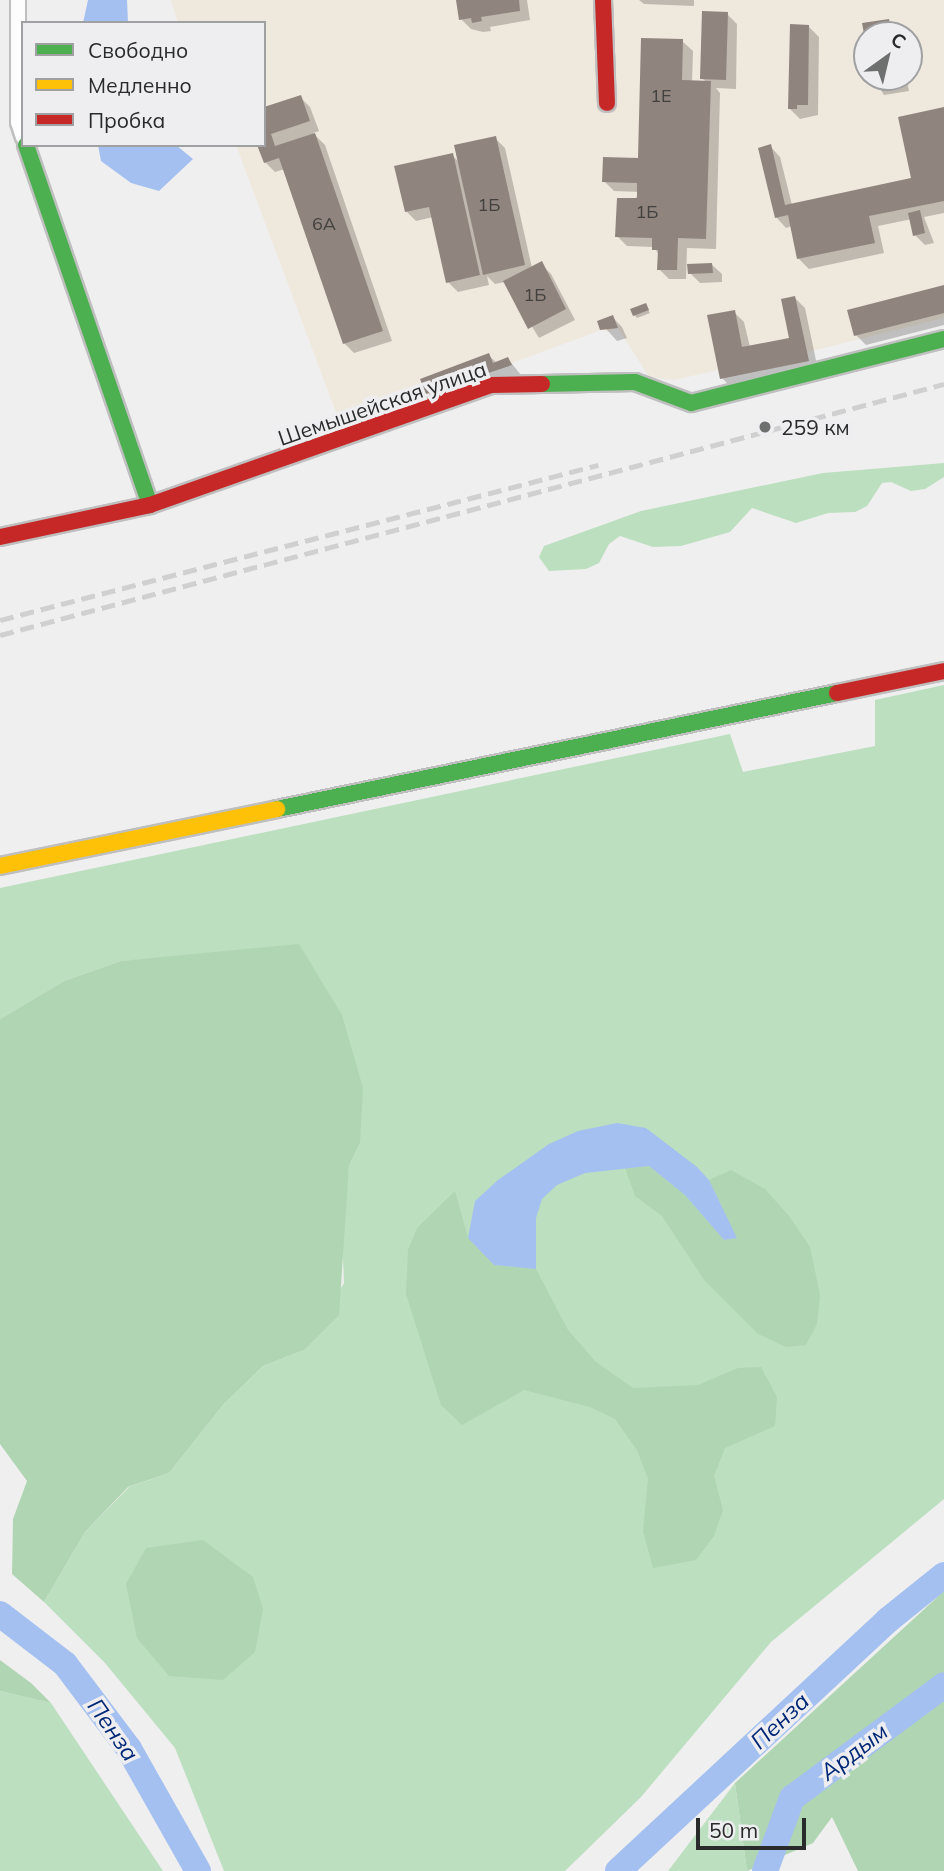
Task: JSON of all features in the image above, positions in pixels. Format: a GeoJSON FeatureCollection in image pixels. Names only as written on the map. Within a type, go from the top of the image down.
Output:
{"type":"FeatureCollection","features":[{"type":"Feature","properties":{"kind":"street"},"geometry":{"type":"LineString","coordinates":[[19,0],[18,122],[21,131]]}},
{"type":"Feature","properties":{"kind":"street"},"geometry":{"type":"LineString","coordinates":[[603,0],[607,103]]}},
{"type":"Feature","properties":{"kind":"street"},"geometry":{"type":"LineString","coordinates":[[27,147],[150,505]]}},
{"type":"Feature","properties":{"kind":"street","name":"Шемышейская улица"},"geometry":{"type":"LineString","coordinates":[[0,537],[150,505],[491,385],[635,382],[691,403],[944,339]]}},
{"type":"Feature","properties":{"kind":"street"},"geometry":{"type":"LineString","coordinates":[[0,866],[944,671]]}},
{"type":"Feature","properties":{"kind":"shaded area"},"geometry":{"type":"Polygon","coordinates":[[[171,0],[944,0],[944,318],[808,352],[809,361],[720,379],[718,370],[674,380],[649,377],[618,328],[606,332],[604,329],[341,426],[237,147],[266,147],[266,21],[177,21],[171,0]]]}},
{"type":"Feature","properties":{"kind":"green space"},"geometry":{"type":"Polygon","coordinates":[[[944,463],[944,477],[925,489],[911,491],[891,482],[882,483],[867,506],[855,512],[828,513],[796,523],[752,508],[730,532],[681,546],[653,547],[620,536],[609,544],[599,563],[586,569],[549,571],[539,557],[544,546],[641,511],[823,473],[944,463]]]}},
{"type":"Feature","properties":{"kind":"green space"},"geometry":{"type":"Polygon","coordinates":[[[944,685],[944,1499],[771,1642],[641,1797],[565,1871],[224,1871],[175,1748],[105,1663],[44,1602],[85,1532],[129,1487],[169,1473],[223,1405],[263,1366],[304,1350],[344,1283],[342,1236],[349,1166],[360,1143],[181,957],[121,961],[64,981],[0,1019],[0,888],[730,734],[743,772],[875,746],[875,700],[944,685]]]}},
{"type":"Feature","properties":{"kind":"green space"},"geometry":{"type":"Polygon","coordinates":[[[299,944],[342,1015],[363,1088],[360,1143],[349,1166],[339,1315],[304,1350],[263,1366],[223,1405],[169,1473],[128,1487],[85,1532],[44,1602],[12,1574],[13,1519],[27,1481],[0,1444],[0,1019],[64,981],[121,961],[299,944]]]}},
{"type":"Feature","properties":{"kind":"green space"},"geometry":{"type":"Polygon","coordinates":[[[649,1166],[685,1195],[724,1240],[736,1238],[709,1180],[731,1170],[765,1189],[789,1216],[810,1247],[820,1295],[817,1324],[806,1345],[786,1347],[758,1334],[705,1281],[662,1216],[635,1196],[625,1168],[649,1166]]]}},
{"type":"Feature","properties":{"kind":"green space"},"geometry":{"type":"Polygon","coordinates":[[[455,1191],[468,1238],[494,1265],[536,1269],[568,1330],[596,1362],[633,1388],[698,1385],[738,1368],[761,1367],[777,1397],[775,1426],[725,1448],[714,1476],[723,1510],[714,1536],[696,1560],[653,1568],[643,1531],[648,1479],[637,1450],[615,1419],[590,1407],[524,1390],[462,1425],[441,1405],[406,1294],[408,1250],[417,1228],[455,1191]]]}},
{"type":"Feature","properties":{"kind":"green space"},"geometry":{"type":"Polygon","coordinates":[[[203,1540],[253,1577],[263,1609],[255,1652],[223,1680],[169,1676],[137,1638],[126,1584],[146,1548],[203,1540]]]}},
{"type":"Feature","properties":{"kind":"green space"},"geometry":{"type":"Polygon","coordinates":[[[944,1591],[944,1871],[858,1871],[832,1817],[813,1843],[747,1871],[735,1783],[944,1591]]]}},
{"type":"Feature","properties":{"kind":"green space"},"geometry":{"type":"Polygon","coordinates":[[[0,1660],[31,1683],[51,1703],[0,1691],[0,1660]]]}},
{"type":"Feature","properties":{"kind":"green space"},"geometry":{"type":"Polygon","coordinates":[[[0,1691],[51,1703],[163,1871],[0,1871],[0,1691]]]}},
{"type":"Feature","properties":{"kind":"green space"},"geometry":{"type":"Polygon","coordinates":[[[735,1783],[747,1871],[668,1871],[735,1783]]]}},
{"type":"Feature","properties":{"kind":"water"},"geometry":{"type":"Polygon","coordinates":[[[88,0],[127,0],[128,21],[83,21],[88,0]]]}},
{"type":"Feature","properties":{"kind":"water"},"geometry":{"type":"Polygon","coordinates":[[[98,147],[178,147],[193,159],[159,191],[131,183],[101,161],[98,147]]]}},
{"type":"Feature","properties":{"kind":"water"},"geometry":{"type":"Polygon","coordinates":[[[617,1123],[646,1128],[697,1167],[709,1180],[737,1238],[724,1240],[685,1195],[649,1166],[585,1173],[557,1185],[542,1199],[536,1218],[536,1269],[494,1265],[468,1238],[475,1201],[498,1180],[549,1144],[578,1131],[617,1123]]]}},
{"type":"Feature","properties":{"kind":"building"},"geometry":{"type":"Polygon","coordinates":[[[456,0],[519,0],[520,11],[481,17],[482,21],[472,23],[471,18],[459,20],[456,0]]]}},
{"type":"Feature","properties":{"kind":"building"},"geometry":{"type":"Polygon","coordinates":[[[702,11],[728,12],[726,80],[700,79],[702,11]]]}},
{"type":"Feature","properties":{"kind":"building"},"geometry":{"type":"Polygon","coordinates":[[[790,24],[809,25],[808,105],[797,105],[797,109],[788,109],[790,24]]]}},
{"type":"Feature","properties":{"kind":"building"},"geometry":{"type":"Polygon","coordinates":[[[641,38],[683,39],[682,80],[711,81],[706,239],[678,238],[677,270],[657,270],[658,250],[652,250],[652,238],[615,237],[617,198],[637,198],[637,183],[602,182],[603,157],[638,158],[641,38]]]}},
{"type":"Feature","properties":{"kind":"building"},"geometry":{"type":"Polygon","coordinates":[[[301,95],[310,121],[271,134],[275,146],[315,133],[383,331],[343,344],[279,158],[264,163],[258,147],[266,147],[266,106],[301,95]]]}},
{"type":"Feature","properties":{"kind":"building"},"geometry":{"type":"Polygon","coordinates":[[[944,107],[944,201],[869,216],[875,243],[797,259],[788,215],[775,218],[758,148],[771,144],[785,205],[911,178],[898,117],[944,107]]]}},
{"type":"Feature","properties":{"kind":"building"},"geometry":{"type":"Polygon","coordinates":[[[496,136],[525,265],[483,275],[454,145],[496,136]]]}},
{"type":"Feature","properties":{"kind":"building"},"geometry":{"type":"Polygon","coordinates":[[[453,153],[480,275],[446,283],[429,207],[405,212],[394,166],[453,153]]]}},
{"type":"Feature","properties":{"kind":"building"},"geometry":{"type":"Polygon","coordinates":[[[920,210],[925,233],[913,236],[908,213],[920,210]]]}},
{"type":"Feature","properties":{"kind":"building"},"geometry":{"type":"Polygon","coordinates":[[[542,261],[566,309],[528,329],[503,281],[542,261]]]}},
{"type":"Feature","properties":{"kind":"building"},"geometry":{"type":"Polygon","coordinates":[[[712,263],[713,273],[688,274],[687,264],[712,263]]]}},
{"type":"Feature","properties":{"kind":"building"},"geometry":{"type":"Polygon","coordinates":[[[944,285],[944,313],[854,336],[847,310],[944,285]]]}},
{"type":"Feature","properties":{"kind":"building"},"geometry":{"type":"Polygon","coordinates":[[[795,296],[809,361],[720,379],[707,315],[735,310],[742,347],[789,338],[781,299],[795,296]]]}},
{"type":"Feature","properties":{"kind":"building"},"geometry":{"type":"Polygon","coordinates":[[[646,303],[649,310],[633,316],[630,309],[646,303]]]}},
{"type":"Feature","properties":{"kind":"building"},"geometry":{"type":"Polygon","coordinates":[[[613,315],[618,328],[600,330],[597,321],[613,315]]]}},
{"type":"Feature","properties":{"kind":"building"},"geometry":{"type":"Polygon","coordinates":[[[489,353],[493,363],[508,357],[512,365],[426,394],[420,379],[489,353]]]}},
{"type":"Feature","properties":{"kind":"waterway","name":"Пенза"},"geometry":{"type":"LineString","coordinates":[[618,1871],[888,1620],[944,1575]]}},
{"type":"Feature","properties":{"kind":"waterway","name":"Пенза"},"geometry":{"type":"LineString","coordinates":[[0,1614],[65,1664],[129,1749],[198,1871]]}},
{"type":"Feature","properties":{"kind":"waterway","name":"Ардым"},"geometry":{"type":"LineString","coordinates":[[765,1871],[792,1798],[944,1685]]}},
{"type":"Feature","properties":{"kind":"railway"},"geometry":{"type":"LineString","coordinates":[[0,635],[944,384]]}},
{"type":"Feature","properties":{"kind":"railway"},"geometry":{"type":"LineString","coordinates":[[0,620],[598,465]]}},
{"type":"Feature","properties":{"kind":"traffic: fast"},"geometry":{"type":"LineString","coordinates":[[27,147],[150,505]]}},
{"type":"Feature","properties":{"kind":"traffic: fast"},"geometry":{"type":"LineString","coordinates":[[542,384],[635,382],[691,403],[944,339]]}},
{"type":"Feature","properties":{"kind":"traffic: fast"},"geometry":{"type":"LineString","coordinates":[[277,809],[837,693]]}},
{"type":"Feature","properties":{"kind":"traffic: slow"},"geometry":{"type":"LineString","coordinates":[[0,866],[277,809]]}},
{"type":"Feature","properties":{"kind":"traffic: jam"},"geometry":{"type":"LineString","coordinates":[[603,0],[607,103]]}},
{"type":"Feature","properties":{"kind":"traffic: jam"},"geometry":{"type":"LineString","coordinates":[[0,537],[150,505],[491,385],[542,384]]}},
{"type":"Feature","properties":{"kind":"traffic: jam"},"geometry":{"type":"LineString","coordinates":[[837,693],[944,671]]}},
{"type":"Feature","properties":{"kind":"place","name":"259 км"},"geometry":{"type":"Point","coordinates":[765,427]}}]}
